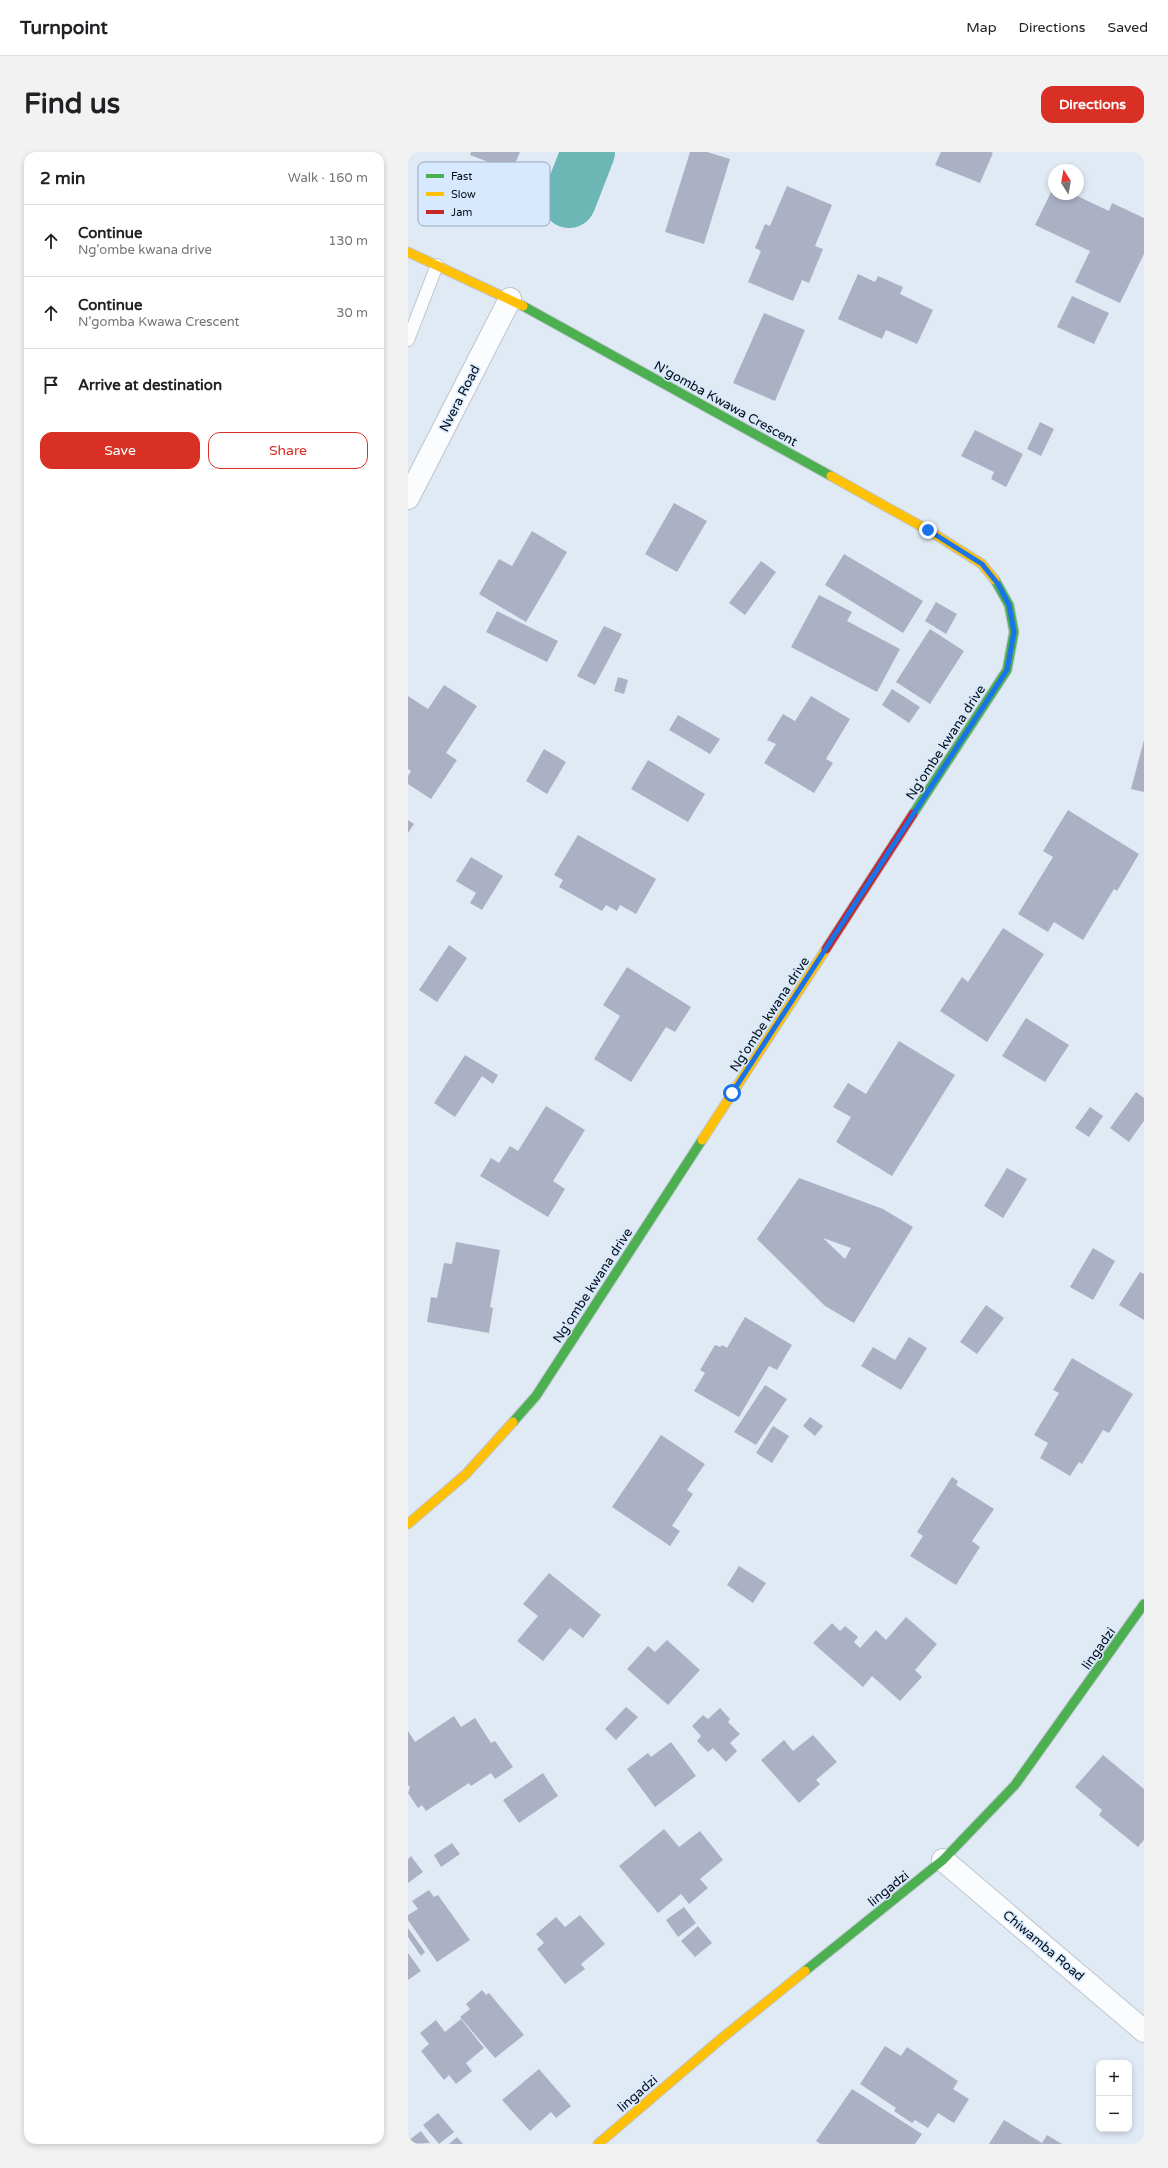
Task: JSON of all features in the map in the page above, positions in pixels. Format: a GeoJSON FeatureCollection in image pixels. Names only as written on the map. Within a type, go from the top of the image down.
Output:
{"type":"FeatureCollection","features":[{"type":"Feature","properties":{"kind":"street","name":"N'gomba Kwawa Crescent"},"geometry":{"type":"LineString","coordinates":[[408,252],[510,298],[928,530],[982,564],[998,584],[1009,605]]}},
{"type":"Feature","properties":{"kind":"street","name":"Nvera Road"},"geometry":{"type":"LineString","coordinates":[[408,498],[510,298]]}},
{"type":"Feature","properties":{"kind":"street","name":"Ng'ombe kwana drive"},"geometry":{"type":"LineString","coordinates":[[408,1524],[466,1474],[536,1396],[1007,670],[1014,632],[1009,605]]}},
{"type":"Feature","properties":{"kind":"street","name":"lingadzi"},"geometry":{"type":"LineString","coordinates":[[598,2144],[722,2038],[943,1860],[1015,1785],[1144,1604]]}},
{"type":"Feature","properties":{"kind":"street","name":"Chiwamba Road"},"geometry":{"type":"LineString","coordinates":[[943,1860],[1144,2030]]}},
{"type":"Feature","properties":{"kind":"lane"},"geometry":{"type":"LineString","coordinates":[[408,340],[437,265]]}},
{"type":"Feature","properties":{"kind":"building"},"geometry":{"type":"Polygon","coordinates":[[[471,152],[520,152],[516,162],[488,162],[470,155],[471,152]]]}},
{"type":"Feature","properties":{"kind":"building"},"geometry":{"type":"Polygon","coordinates":[[[690,152],[707,152],[730,159],[704,244],[665,232],[690,152]]]}},
{"type":"Feature","properties":{"kind":"building"},"geometry":{"type":"Polygon","coordinates":[[[941,152],[993,153],[980,183],[935,165],[941,152]]]}},
{"type":"Feature","properties":{"kind":"building"},"geometry":{"type":"Polygon","coordinates":[[[787,186],[832,205],[815,246],[823,249],[809,283],[802,280],[793,301],[748,282],[761,251],[755,248],[765,224],[770,226],[787,186]]]}},
{"type":"Feature","properties":{"kind":"building"},"geometry":{"type":"Polygon","coordinates":[[[1048,198],[1048,200],[1084,199],[1109,211],[1112,203],[1144,218],[1144,254],[1120,303],[1075,282],[1090,251],[1035,225],[1048,198]]]}},
{"type":"Feature","properties":{"kind":"building"},"geometry":{"type":"Polygon","coordinates":[[[858,274],[875,282],[878,276],[903,287],[900,294],[933,310],[917,344],[886,330],[882,339],[838,319],[858,274]]]}},
{"type":"Feature","properties":{"kind":"building"},"geometry":{"type":"Polygon","coordinates":[[[1072,296],[1109,313],[1094,344],[1057,327],[1072,296]]]}},
{"type":"Feature","properties":{"kind":"building"},"geometry":{"type":"Polygon","coordinates":[[[764,313],[805,330],[775,401],[733,383],[764,313]]]}},
{"type":"Feature","properties":{"kind":"building"},"geometry":{"type":"Polygon","coordinates":[[[1040,422],[1054,429],[1041,456],[1027,449],[1040,422]]]}},
{"type":"Feature","properties":{"kind":"building"},"geometry":{"type":"Polygon","coordinates":[[[975,430],[1023,454],[1006,487],[991,479],[994,472],[961,456],[975,430]]]}},
{"type":"Feature","properties":{"kind":"building"},"geometry":{"type":"Polygon","coordinates":[[[674,503],[707,521],[677,572],[645,554],[674,503]]]}},
{"type":"Feature","properties":{"kind":"building"},"geometry":{"type":"Polygon","coordinates":[[[532,531],[567,552],[526,622],[479,594],[499,559],[512,566],[532,531]]]}},
{"type":"Feature","properties":{"kind":"building"},"geometry":{"type":"Polygon","coordinates":[[[844,554],[923,601],[903,633],[825,585],[844,554]]]}},
{"type":"Feature","properties":{"kind":"building"},"geometry":{"type":"Polygon","coordinates":[[[761,561],[776,572],[745,615],[729,603],[761,561]]]}},
{"type":"Feature","properties":{"kind":"building"},"geometry":{"type":"Polygon","coordinates":[[[819,595],[852,612],[847,621],[900,649],[877,692],[791,647],[819,595]]]}},
{"type":"Feature","properties":{"kind":"building"},"geometry":{"type":"Polygon","coordinates":[[[936,602],[957,614],[946,634],[925,621],[936,602]]]}},
{"type":"Feature","properties":{"kind":"building"},"geometry":{"type":"Polygon","coordinates":[[[497,611],[558,641],[547,662],[486,632],[497,611]]]}},
{"type":"Feature","properties":{"kind":"building"},"geometry":{"type":"Polygon","coordinates":[[[604,626],[622,634],[595,685],[577,676],[604,626]]]}},
{"type":"Feature","properties":{"kind":"building"},"geometry":{"type":"Polygon","coordinates":[[[930,629],[964,651],[930,704],[896,682],[930,629]]]}},
{"type":"Feature","properties":{"kind":"building"},"geometry":{"type":"Polygon","coordinates":[[[618,677],[628,680],[624,694],[614,691],[618,677]]]}},
{"type":"Feature","properties":{"kind":"building"},"geometry":{"type":"Polygon","coordinates":[[[444,685],[477,706],[446,753],[457,760],[431,799],[408,784],[408,776],[411,771],[408,769],[408,696],[428,709],[444,685]]]}},
{"type":"Feature","properties":{"kind":"building"},"geometry":{"type":"Polygon","coordinates":[[[892,689],[920,707],[909,723],[882,705],[892,689]]]}},
{"type":"Feature","properties":{"kind":"building"},"geometry":{"type":"Polygon","coordinates":[[[811,696],[850,719],[826,759],[833,763],[814,793],[764,763],[776,744],[767,740],[783,714],[795,721],[811,696]]]}},
{"type":"Feature","properties":{"kind":"building"},"geometry":{"type":"Polygon","coordinates":[[[678,715],[720,739],[710,754],[669,730],[678,715]]]}},
{"type":"Feature","properties":{"kind":"building"},"geometry":{"type":"Polygon","coordinates":[[[1144,740],[1144,792],[1131,789],[1144,740]]]}},
{"type":"Feature","properties":{"kind":"building"},"geometry":{"type":"Polygon","coordinates":[[[544,749],[566,762],[547,794],[526,781],[544,749]]]}},
{"type":"Feature","properties":{"kind":"building"},"geometry":{"type":"Polygon","coordinates":[[[648,760],[705,794],[688,822],[631,789],[648,760]]]}},
{"type":"Feature","properties":{"kind":"building"},"geometry":{"type":"Polygon","coordinates":[[[1068,810],[1139,854],[1117,891],[1114,889],[1083,940],[1054,922],[1048,932],[1018,914],[1053,857],[1043,851],[1068,810]]]}},
{"type":"Feature","properties":{"kind":"building"},"geometry":{"type":"Polygon","coordinates":[[[408,820],[414,824],[408,833],[408,820]]]}},
{"type":"Feature","properties":{"kind":"building"},"geometry":{"type":"Polygon","coordinates":[[[578,835],[656,879],[636,914],[620,905],[617,911],[606,905],[602,911],[559,887],[563,880],[554,875],[578,835]]]}},
{"type":"Feature","properties":{"kind":"building"},"geometry":{"type":"Polygon","coordinates":[[[471,857],[503,876],[482,910],[470,903],[476,893],[456,881],[471,857]]]}},
{"type":"Feature","properties":{"kind":"building"},"geometry":{"type":"Polygon","coordinates":[[[1003,928],[1044,954],[987,1042],[940,1011],[962,977],[968,982],[1003,928]]]}},
{"type":"Feature","properties":{"kind":"building"},"geometry":{"type":"Polygon","coordinates":[[[449,945],[467,958],[437,1002],[419,990],[449,945]]]}},
{"type":"Feature","properties":{"kind":"building"},"geometry":{"type":"Polygon","coordinates":[[[627,967],[691,1007],[675,1032],[666,1027],[631,1082],[594,1059],[620,1016],[603,1005],[627,967]]]}},
{"type":"Feature","properties":{"kind":"building"},"geometry":{"type":"Polygon","coordinates":[[[1026,1018],[1069,1045],[1045,1082],[1002,1056],[1026,1018]]]}},
{"type":"Feature","properties":{"kind":"building"},"geometry":{"type":"Polygon","coordinates":[[[899,1041],[955,1075],[892,1176],[836,1142],[851,1117],[833,1107],[848,1083],[866,1094],[899,1041]]]}},
{"type":"Feature","properties":{"kind":"building"},"geometry":{"type":"Polygon","coordinates":[[[465,1055],[498,1075],[493,1084],[482,1076],[455,1117],[434,1103],[465,1055]]]}},
{"type":"Feature","properties":{"kind":"building"},"geometry":{"type":"Polygon","coordinates":[[[1136,1092],[1144,1098],[1144,1121],[1129,1142],[1110,1128],[1136,1092]]]}},
{"type":"Feature","properties":{"kind":"building"},"geometry":{"type":"Polygon","coordinates":[[[546,1106],[585,1130],[553,1181],[565,1189],[548,1217],[480,1176],[491,1158],[499,1163],[510,1146],[518,1151],[546,1106]]]}},
{"type":"Feature","properties":{"kind":"building"},"geometry":{"type":"Polygon","coordinates":[[[1090,1107],[1103,1116],[1089,1137],[1075,1128],[1090,1107]]]}},
{"type":"Feature","properties":{"kind":"building"},"geometry":{"type":"Polygon","coordinates":[[[1007,1168],[1027,1179],[1003,1218],[984,1206],[1007,1168]]]}},
{"type":"Feature","properties":{"kind":"building"},"geometry":{"type":"Polygon","coordinates":[[[799,1178],[883,1209],[913,1227],[854,1323],[825,1306],[757,1239],[799,1178]],[[823,1238],[845,1259],[851,1248],[823,1238]]]}},
{"type":"Feature","properties":{"kind":"building"},"geometry":{"type":"Polygon","coordinates":[[[456,1242],[500,1250],[490,1307],[493,1308],[489,1333],[427,1322],[431,1297],[437,1298],[444,1263],[452,1264],[456,1242]]]}},
{"type":"Feature","properties":{"kind":"building"},"geometry":{"type":"Polygon","coordinates":[[[1093,1248],[1115,1261],[1093,1300],[1070,1287],[1093,1248]]]}},
{"type":"Feature","properties":{"kind":"building"},"geometry":{"type":"Polygon","coordinates":[[[1140,1272],[1144,1274],[1144,1320],[1119,1305],[1140,1272]]]}},
{"type":"Feature","properties":{"kind":"building"},"geometry":{"type":"Polygon","coordinates":[[[986,1305],[1004,1318],[977,1354],[960,1342],[986,1305]]]}},
{"type":"Feature","properties":{"kind":"building"},"geometry":{"type":"Polygon","coordinates":[[[745,1317],[792,1345],[777,1370],[769,1366],[739,1417],[694,1391],[705,1373],[700,1370],[715,1345],[720,1347],[722,1345],[727,1348],[745,1317]]]}},
{"type":"Feature","properties":{"kind":"building"},"geometry":{"type":"Polygon","coordinates":[[[909,1337],[927,1348],[901,1390],[861,1366],[873,1347],[895,1360],[909,1337]]]}},
{"type":"Feature","properties":{"kind":"building"},"geometry":{"type":"Polygon","coordinates":[[[1072,1358],[1133,1394],[1109,1433],[1103,1430],[1082,1464],[1079,1462],[1070,1476],[1040,1458],[1048,1443],[1034,1435],[1059,1393],[1053,1390],[1072,1358]]]}},
{"type":"Feature","properties":{"kind":"building"},"geometry":{"type":"Polygon","coordinates":[[[765,1385],[787,1399],[756,1445],[734,1432],[765,1385]]]}},
{"type":"Feature","properties":{"kind":"building"},"geometry":{"type":"Polygon","coordinates":[[[810,1417],[823,1426],[815,1436],[803,1426],[810,1417]]]}},
{"type":"Feature","properties":{"kind":"building"},"geometry":{"type":"Polygon","coordinates":[[[773,1426],[789,1436],[772,1463],[756,1453],[773,1426]]]}},
{"type":"Feature","properties":{"kind":"building"},"geometry":{"type":"Polygon","coordinates":[[[661,1435],[705,1464],[687,1490],[693,1494],[672,1526],[680,1531],[670,1546],[612,1507],[661,1435]]]}},
{"type":"Feature","properties":{"kind":"building"},"geometry":{"type":"Polygon","coordinates":[[[952,1477],[958,1481],[956,1485],[994,1509],[972,1541],[980,1547],[956,1585],[910,1556],[923,1536],[917,1532],[952,1477]]]}},
{"type":"Feature","properties":{"kind":"building"},"geometry":{"type":"Polygon","coordinates":[[[739,1566],[766,1583],[753,1603],[727,1585],[739,1566]]]}},
{"type":"Feature","properties":{"kind":"building"},"geometry":{"type":"Polygon","coordinates":[[[549,1573],[601,1615],[583,1638],[570,1628],[543,1661],[517,1641],[538,1616],[523,1604],[549,1573]]]}},
{"type":"Feature","properties":{"kind":"building"},"geometry":{"type":"Polygon","coordinates":[[[906,1617],[937,1644],[915,1670],[922,1677],[900,1701],[872,1676],[863,1687],[813,1643],[832,1623],[840,1631],[845,1626],[858,1637],[854,1642],[860,1648],[876,1630],[886,1640],[906,1617]]]}},
{"type":"Feature","properties":{"kind":"building"},"geometry":{"type":"Polygon","coordinates":[[[667,1640],[700,1670],[668,1705],[627,1669],[648,1646],[655,1652],[667,1640]]]}},
{"type":"Feature","properties":{"kind":"building"},"geometry":{"type":"Polygon","coordinates":[[[626,1707],[638,1717],[616,1740],[605,1729],[626,1707]]]}},
{"type":"Feature","properties":{"kind":"building"},"geometry":{"type":"Polygon","coordinates":[[[720,1708],[730,1719],[728,1722],[740,1734],[730,1743],[737,1751],[726,1762],[713,1748],[708,1752],[697,1741],[701,1736],[692,1726],[703,1715],[708,1719],[720,1708]]]}},
{"type":"Feature","properties":{"kind":"building"},"geometry":{"type":"Polygon","coordinates":[[[454,1716],[461,1727],[475,1718],[491,1743],[495,1741],[513,1767],[495,1779],[491,1773],[471,1786],[469,1783],[426,1811],[422,1805],[418,1808],[408,1793],[410,1787],[408,1785],[408,1731],[415,1742],[454,1716]]]}},
{"type":"Feature","properties":{"kind":"building"},"geometry":{"type":"Polygon","coordinates":[[[813,1735],[837,1762],[816,1780],[820,1784],[799,1803],[761,1760],[784,1740],[793,1751],[813,1735]]]}},
{"type":"Feature","properties":{"kind":"building"},"geometry":{"type":"Polygon","coordinates":[[[671,1742],[696,1776],[655,1807],[627,1769],[648,1753],[651,1757],[671,1742]]]}},
{"type":"Feature","properties":{"kind":"building"},"geometry":{"type":"Polygon","coordinates":[[[1103,1755],[1144,1789],[1144,1840],[1138,1847],[1099,1815],[1102,1810],[1075,1787],[1103,1755]]]}},
{"type":"Feature","properties":{"kind":"building"},"geometry":{"type":"Polygon","coordinates":[[[543,1773],[558,1796],[519,1823],[503,1800],[543,1773]]]}},
{"type":"Feature","properties":{"kind":"building"},"geometry":{"type":"Polygon","coordinates":[[[664,1829],[679,1847],[700,1831],[723,1860],[700,1879],[708,1888],[689,1904],[681,1894],[658,1913],[619,1866],[664,1829]]]}},
{"type":"Feature","properties":{"kind":"building"},"geometry":{"type":"Polygon","coordinates":[[[452,1843],[460,1854],[441,1867],[434,1855],[452,1843]]]}},
{"type":"Feature","properties":{"kind":"building"},"geometry":{"type":"Polygon","coordinates":[[[411,1856],[423,1872],[408,1883],[408,1859],[411,1856]]]}},
{"type":"Feature","properties":{"kind":"building"},"geometry":{"type":"Polygon","coordinates":[[[429,1890],[434,1897],[438,1895],[470,1940],[437,1962],[408,1920],[408,1915],[418,1909],[412,1901],[429,1890]]]}},
{"type":"Feature","properties":{"kind":"building"},"geometry":{"type":"Polygon","coordinates":[[[684,1907],[696,1923],[678,1937],[666,1920],[684,1907]]]}},
{"type":"Feature","properties":{"kind":"building"},"geometry":{"type":"Polygon","coordinates":[[[580,1915],[605,1944],[581,1964],[585,1969],[565,1984],[537,1949],[544,1943],[536,1934],[556,1917],[565,1927],[580,1915]]]}},
{"type":"Feature","properties":{"kind":"building"},"geometry":{"type":"Polygon","coordinates":[[[698,1926],[712,1943],[695,1957],[681,1941],[698,1926]]]}},
{"type":"Feature","properties":{"kind":"building"},"geometry":{"type":"Polygon","coordinates":[[[408,1928],[425,1952],[421,1956],[408,1937],[408,1928]]]}},
{"type":"Feature","properties":{"kind":"building"},"geometry":{"type":"Polygon","coordinates":[[[408,1953],[421,1971],[408,1980],[408,1953]]]}},
{"type":"Feature","properties":{"kind":"building"},"geometry":{"type":"Polygon","coordinates":[[[482,1990],[486,1995],[489,1993],[524,2035],[495,2058],[460,2017],[470,2009],[466,2004],[482,1990]]]}},
{"type":"Feature","properties":{"kind":"building"},"geometry":{"type":"Polygon","coordinates":[[[461,2019],[484,2048],[466,2063],[472,2071],[456,2084],[449,2075],[444,2080],[421,2051],[429,2044],[420,2033],[436,2020],[445,2032],[461,2019]]]}},
{"type":"Feature","properties":{"kind":"building"},"geometry":{"type":"Polygon","coordinates":[[[885,2046],[901,2056],[907,2047],[958,2081],[953,2089],[969,2099],[954,2123],[938,2113],[928,2128],[915,2120],[912,2123],[894,2111],[896,2108],[860,2084],[885,2046]]]}},
{"type":"Feature","properties":{"kind":"building"},"geometry":{"type":"Polygon","coordinates":[[[539,2069],[571,2106],[556,2118],[551,2112],[530,2131],[502,2100],[539,2069]]]}},
{"type":"Feature","properties":{"kind":"building"},"geometry":{"type":"Polygon","coordinates":[[[852,2089],[922,2134],[915,2144],[821,2144],[816,2141],[852,2089]]]}},
{"type":"Feature","properties":{"kind":"building"},"geometry":{"type":"Polygon","coordinates":[[[438,2113],[454,2132],[439,2144],[423,2125],[438,2113]]]}},
{"type":"Feature","properties":{"kind":"building"},"geometry":{"type":"Polygon","coordinates":[[[1004,2120],[1042,2143],[1047,2135],[1062,2144],[989,2144],[1004,2120]]]}},
{"type":"Feature","properties":{"kind":"building"},"geometry":{"type":"Polygon","coordinates":[[[421,2131],[430,2143],[409,2144],[408,2141],[421,2131]]]}},
{"type":"Feature","properties":{"kind":"building"},"geometry":{"type":"Polygon","coordinates":[[[457,2137],[463,2144],[449,2144],[457,2137]]]}},
{"type":"Feature","properties":{"kind":"waterway"},"geometry":{"type":"LineString","coordinates":[[569,201],[588,152]]}},
{"type":"Feature","properties":{"kind":"traffic: fast"},"geometry":{"type":"LineString","coordinates":[[523,306],[831,476]]}},
{"type":"Feature","properties":{"kind":"traffic: fast"},"geometry":{"type":"LineString","coordinates":[[913,814],[1007,670],[1014,632],[1009,605],[995,580]]}},
{"type":"Feature","properties":{"kind":"traffic: fast"},"geometry":{"type":"LineString","coordinates":[[513,1422],[536,1396],[702,1140]]}},
{"type":"Feature","properties":{"kind":"traffic: fast"},"geometry":{"type":"LineString","coordinates":[[805,1971],[943,1860],[1015,1785],[1144,1604]]}},
{"type":"Feature","properties":{"kind":"traffic: slow"},"geometry":{"type":"LineString","coordinates":[[408,252],[523,306]]}},
{"type":"Feature","properties":{"kind":"traffic: slow"},"geometry":{"type":"LineString","coordinates":[[831,476],[928,530],[982,564],[995,580]]}},
{"type":"Feature","properties":{"kind":"traffic: slow"},"geometry":{"type":"LineString","coordinates":[[702,1140],[826,949]]}},
{"type":"Feature","properties":{"kind":"traffic: slow"},"geometry":{"type":"LineString","coordinates":[[408,1524],[466,1474],[513,1422]]}},
{"type":"Feature","properties":{"kind":"traffic: slow"},"geometry":{"type":"LineString","coordinates":[[598,2144],[722,2038],[805,1971]]}},
{"type":"Feature","properties":{"kind":"traffic: jam"},"geometry":{"type":"LineString","coordinates":[[826,949],[913,814]]}},
{"type":"Feature","properties":{"kind":"route"},"geometry":{"type":"LineString","coordinates":[[732,1093],[1007,670],[1014,632],[1009,605],[998,584],[982,564],[928,530]]}}]}
